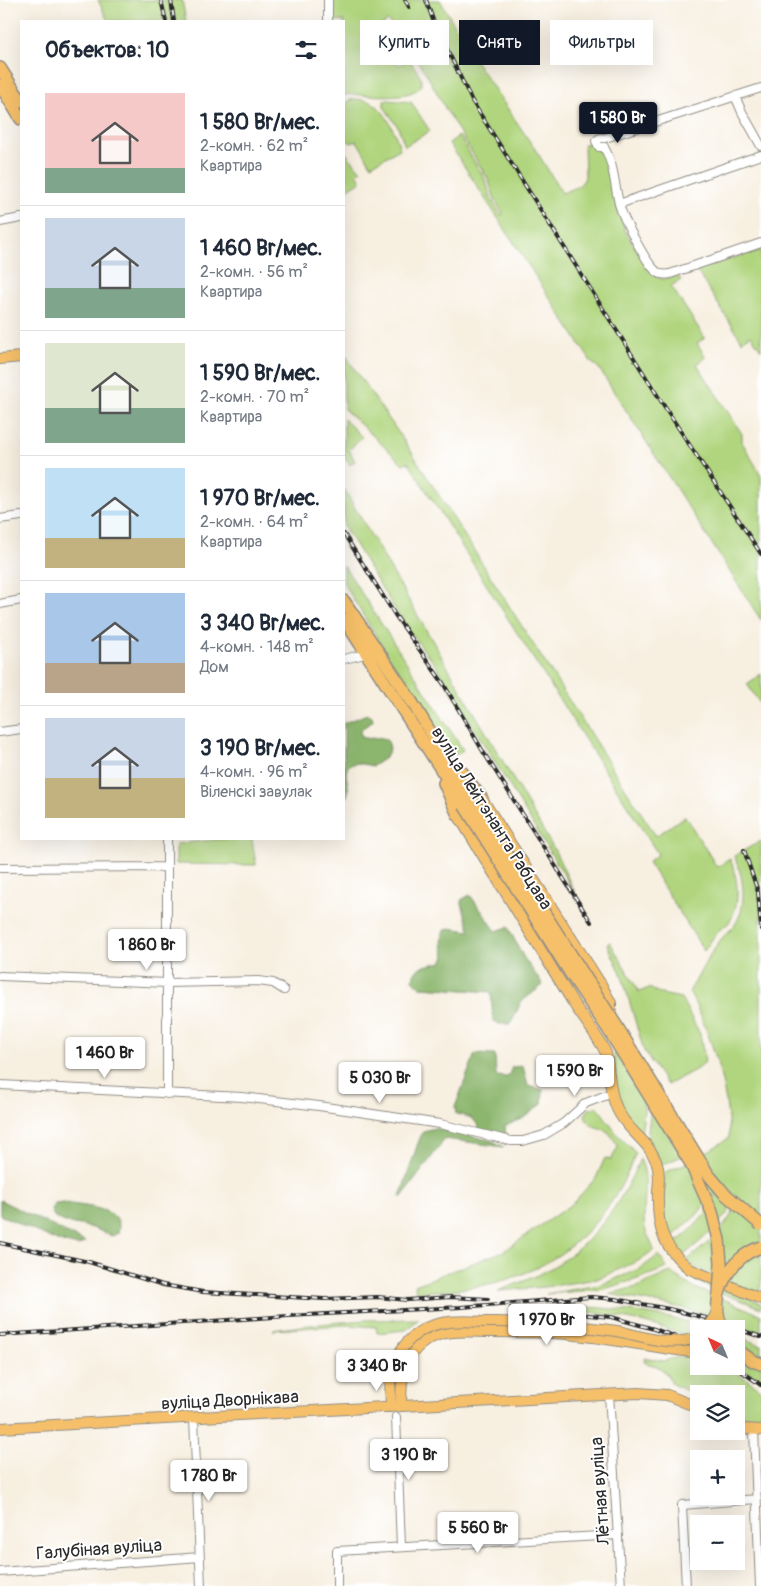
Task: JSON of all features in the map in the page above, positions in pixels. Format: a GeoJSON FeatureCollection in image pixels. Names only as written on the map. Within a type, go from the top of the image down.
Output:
{"type":"FeatureCollection","features":[{"type":"Feature","properties":{"kind":"highway"},"geometry":{"type":"LineString","coordinates":[[0,68],[20,99]]}},
{"type":"Feature","properties":{"kind":"highway"},"geometry":{"type":"LineString","coordinates":[[0,86],[20,117]]}},
{"type":"Feature","properties":{"kind":"highway","name":"вуліца Лейтэнанта Рабцава"},"geometry":{"type":"LineString","coordinates":[[345,603],[437,762],[469,805],[616,1024],[708,1174],[724,1193],[761,1225]]}},
{"type":"Feature","properties":{"kind":"highway","name":"вуліца Лейтэнанта Рабцава"},"geometry":{"type":"LineString","coordinates":[[345,620],[372,652],[438,744],[469,805],[574,979],[690,1162],[712,1212],[719,1240],[721,1263],[718,1309],[720,1320]]}},
{"type":"Feature","properties":{"kind":"highway"},"geometry":{"type":"LineString","coordinates":[[719,1293],[723,1281],[737,1262],[746,1254],[761,1247]]}},
{"type":"Feature","properties":{"kind":"highway"},"geometry":{"type":"LineString","coordinates":[[745,1355],[757,1363]]}},
{"type":"Feature","properties":{"kind":"main road"},"geometry":{"type":"LineString","coordinates":[[0,359],[20,357]]}},
{"type":"Feature","properties":{"kind":"main road","name":"вуліца Лейтэнанта Рабцава"},"geometry":{"type":"LineString","coordinates":[[469,805],[581,952],[611,1003],[612,1093]]}},
{"type":"Feature","properties":{"kind":"main road","name":"вуліца Лейтэнанта Рабцава"},"geometry":{"type":"LineString","coordinates":[[469,805],[553,968],[574,1004],[592,1027],[606,1053],[612,1093]]}},
{"type":"Feature","properties":{"kind":"main road"},"geometry":{"type":"LineString","coordinates":[[553,968],[562,974],[575,972],[581,965],[581,952]]}},
{"type":"Feature","properties":{"kind":"main road"},"geometry":{"type":"LineString","coordinates":[[574,1004],[572,991],[576,985],[584,980],[592,980],[602,986]]}},
{"type":"Feature","properties":{"kind":"main road"},"geometry":{"type":"LineString","coordinates":[[612,1093],[622,1118],[631,1130],[646,1144],[659,1168],[658,1216],[661,1232],[673,1253],[690,1269],[761,1299]]}},
{"type":"Feature","properties":{"kind":"main road"},"geometry":{"type":"LineString","coordinates":[[713,1320],[718,1309]]}},
{"type":"Feature","properties":{"kind":"main road"},"geometry":{"type":"LineString","coordinates":[[396,1406],[390,1377],[398,1354],[405,1344],[422,1330],[443,1322],[567,1325],[672,1342],[682,1342],[690,1339]]}},
{"type":"Feature","properties":{"kind":"main road"},"geometry":{"type":"LineString","coordinates":[[396,1406],[405,1365],[409,1357],[425,1342],[445,1333],[566,1334],[690,1353]]}},
{"type":"Feature","properties":{"kind":"main road","name":"вуліца Дворнікава"},"geometry":{"type":"LineString","coordinates":[[0,1428],[638,1392],[666,1395],[690,1404]]}},
{"type":"Feature","properties":{"kind":"street"},"geometry":{"type":"LineString","coordinates":[[328,0],[328,20]]}},
{"type":"Feature","properties":{"kind":"street"},"geometry":{"type":"LineString","coordinates":[[761,88],[604,138],[598,138],[596,143],[599,147],[604,147],[612,163],[620,204],[631,232],[652,268],[658,273],[670,274],[761,243]]}},
{"type":"Feature","properties":{"kind":"street"},"geometry":{"type":"LineString","coordinates":[[735,96],[761,146]]}},
{"type":"Feature","properties":{"kind":"street"},"geometry":{"type":"LineString","coordinates":[[620,204],[761,155]]}},
{"type":"Feature","properties":{"kind":"street"},"geometry":{"type":"LineString","coordinates":[[0,222],[20,218]]}},
{"type":"Feature","properties":{"kind":"street"},"geometry":{"type":"LineString","coordinates":[[0,519],[20,516]]}},
{"type":"Feature","properties":{"kind":"street"},"geometry":{"type":"LineString","coordinates":[[0,604],[20,600]]}},
{"type":"Feature","properties":{"kind":"street"},"geometry":{"type":"LineString","coordinates":[[345,659],[372,652]]}},
{"type":"Feature","properties":{"kind":"street"},"geometry":{"type":"LineString","coordinates":[[0,732],[20,729]]}},
{"type":"Feature","properties":{"kind":"street"},"geometry":{"type":"LineString","coordinates":[[167,840],[167,1094]]}},
{"type":"Feature","properties":{"kind":"street"},"geometry":{"type":"LineString","coordinates":[[0,868],[166,867]]}},
{"type":"Feature","properties":{"kind":"street"},"geometry":{"type":"LineString","coordinates":[[0,976],[168,983],[258,981],[273,983],[284,990]]}},
{"type":"Feature","properties":{"kind":"street"},"geometry":{"type":"LineString","coordinates":[[0,1085],[242,1098],[319,1106],[440,1124],[511,1141],[523,1141],[544,1135],[564,1123],[586,1103],[612,1093]]}},
{"type":"Feature","properties":{"kind":"street","name":"Лётная вуліца"},"geometry":{"type":"LineString","coordinates":[[609,1394],[621,1586]]}},
{"type":"Feature","properties":{"kind":"street"},"geometry":{"type":"LineString","coordinates":[[396,1417],[401,1546]]}},
{"type":"Feature","properties":{"kind":"street"},"geometry":{"type":"LineString","coordinates":[[194,1418],[201,1586]]}},
{"type":"Feature","properties":{"kind":"street"},"geometry":{"type":"LineString","coordinates":[[757,1430],[760,1586]]}},
{"type":"Feature","properties":{"kind":"street"},"geometry":{"type":"LineString","coordinates":[[686,1586],[682,1505],[757,1499]]}},
{"type":"Feature","properties":{"kind":"street"},"geometry":{"type":"LineString","coordinates":[[337,1586],[336,1551],[618,1535]]}},
{"type":"Feature","properties":{"kind":"street","name":"Галубіная вуліца"},"geometry":{"type":"LineString","coordinates":[[0,1572],[200,1557]]}},
{"type":"Feature","properties":{"kind":"green space"},"geometry":{"type":"Polygon","coordinates":[[[98,0],[182,0],[186,20],[108,20],[98,0]]]}},
{"type":"Feature","properties":{"kind":"green space"},"geometry":{"type":"Polygon","coordinates":[[[332,0],[440,0],[459,33],[459,65],[478,65],[539,155],[562,193],[576,187],[584,180],[584,144],[592,143],[603,153],[607,159],[618,211],[626,232],[649,270],[655,276],[663,279],[678,276],[681,280],[671,286],[705,338],[697,343],[706,358],[697,364],[742,434],[742,442],[761,475],[761,620],[598,367],[592,363],[449,143],[459,136],[485,179],[492,200],[501,215],[503,214],[495,200],[488,179],[420,65],[449,65],[449,20],[360,20],[360,65],[413,65],[421,77],[421,86],[415,91],[385,96],[345,95],[345,20],[331,20],[332,0]]]}},
{"type":"Feature","properties":{"kind":"green space"},"geometry":{"type":"Polygon","coordinates":[[[353,99],[361,99],[378,107],[390,124],[400,149],[371,165],[357,141],[351,143],[345,139],[345,103],[353,99]]]}},
{"type":"Feature","properties":{"kind":"green space"},"geometry":{"type":"Polygon","coordinates":[[[384,101],[411,102],[430,131],[405,146],[398,127],[384,107],[384,101]]]}},
{"type":"Feature","properties":{"kind":"green space"},"geometry":{"type":"Polygon","coordinates":[[[345,152],[361,171],[357,173],[361,181],[345,191],[345,152]]]}},
{"type":"Feature","properties":{"kind":"green space"},"geometry":{"type":"Polygon","coordinates":[[[761,249],[761,350],[751,335],[742,341],[696,270],[761,249]]]}},
{"type":"Feature","properties":{"kind":"green space"},"geometry":{"type":"Polygon","coordinates":[[[345,354],[416,459],[656,836],[685,816],[717,867],[730,859],[735,874],[736,906],[730,921],[718,931],[704,951],[648,862],[658,854],[408,462],[403,464],[345,410],[345,354]]]}},
{"type":"Feature","properties":{"kind":"green space"},"geometry":{"type":"Polygon","coordinates":[[[345,420],[362,437],[349,450],[355,461],[350,465],[345,457],[345,420]]]}},
{"type":"Feature","properties":{"kind":"green space"},"geometry":{"type":"Polygon","coordinates":[[[345,491],[555,851],[575,893],[436,666],[404,624],[345,529],[345,491]]]}},
{"type":"Feature","properties":{"kind":"green space"},"geometry":{"type":"Polygon","coordinates":[[[345,568],[463,750],[455,755],[434,728],[345,586],[345,568]]]}},
{"type":"Feature","properties":{"kind":"green space"},"geometry":{"type":"Polygon","coordinates":[[[761,674],[761,705],[747,684],[761,674]]]}},
{"type":"Feature","properties":{"kind":"green space"},"geometry":{"type":"Polygon","coordinates":[[[367,714],[372,716],[373,721],[360,732],[362,737],[383,738],[389,743],[390,749],[385,758],[373,766],[357,763],[349,765],[346,774],[348,792],[345,799],[345,723],[367,714]]]}},
{"type":"Feature","properties":{"kind":"green space"},"geometry":{"type":"Polygon","coordinates":[[[213,840],[252,840],[256,865],[176,864],[176,844],[213,840]]]}},
{"type":"Feature","properties":{"kind":"green space"},"geometry":{"type":"Polygon","coordinates":[[[761,841],[761,1295],[700,1270],[686,1261],[722,1228],[733,1212],[736,1203],[712,1231],[682,1257],[673,1245],[691,1230],[707,1212],[719,1187],[696,1216],[670,1239],[663,1216],[663,1173],[694,1160],[729,1138],[726,1101],[717,1063],[705,1025],[689,992],[713,950],[734,926],[741,910],[743,901],[742,882],[734,856],[761,841]]]}},
{"type":"Feature","properties":{"kind":"green space"},"geometry":{"type":"Polygon","coordinates":[[[470,895],[496,931],[508,927],[524,958],[543,985],[521,1002],[511,1024],[498,1024],[493,1021],[491,992],[420,987],[413,980],[414,974],[420,967],[442,962],[445,956],[442,945],[443,932],[449,928],[470,931],[461,900],[470,895]]]}},
{"type":"Feature","properties":{"kind":"green space"},"geometry":{"type":"Polygon","coordinates":[[[610,942],[639,992],[649,988],[661,994],[681,998],[700,1034],[705,1062],[697,1069],[667,1085],[644,1051],[621,973],[607,944],[610,942]]]}},
{"type":"Feature","properties":{"kind":"green space"},"geometry":{"type":"Polygon","coordinates":[[[616,1052],[644,1097],[641,1135],[626,1116],[618,1098],[614,1066],[614,1054],[616,1052]]]}},
{"type":"Feature","properties":{"kind":"green space"},"geometry":{"type":"Polygon","coordinates":[[[475,1054],[495,1055],[496,1076],[508,1077],[512,1067],[523,1066],[528,1086],[543,1090],[542,1104],[522,1119],[505,1126],[506,1136],[480,1131],[471,1118],[456,1114],[455,1107],[475,1054]]]}},
{"type":"Feature","properties":{"kind":"green space"},"geometry":{"type":"Polygon","coordinates":[[[597,1106],[617,1134],[636,1153],[616,1195],[593,1225],[572,1245],[550,1260],[526,1272],[501,1281],[474,1287],[416,1292],[415,1285],[504,1251],[573,1203],[596,1178],[605,1158],[611,1160],[618,1147],[609,1133],[592,1125],[587,1120],[585,1115],[588,1110],[597,1106]]]}},
{"type":"Feature","properties":{"kind":"green space"},"geometry":{"type":"Polygon","coordinates":[[[651,1106],[682,1156],[662,1165],[647,1140],[651,1106]]]}},
{"type":"Feature","properties":{"kind":"green space"},"geometry":{"type":"Polygon","coordinates":[[[435,1128],[493,1141],[504,1147],[445,1139],[402,1197],[400,1197],[423,1131],[435,1128]]]}},
{"type":"Feature","properties":{"kind":"green space"},"geometry":{"type":"Polygon","coordinates":[[[640,1159],[645,1176],[645,1228],[654,1250],[638,1261],[597,1279],[545,1287],[498,1291],[545,1272],[580,1247],[615,1207],[640,1159]]]}},
{"type":"Feature","properties":{"kind":"green space"},"geometry":{"type":"Polygon","coordinates":[[[0,1200],[85,1242],[78,1246],[57,1241],[0,1215],[0,1200]]]}},
{"type":"Feature","properties":{"kind":"green space"},"geometry":{"type":"Polygon","coordinates":[[[63,1203],[91,1207],[112,1214],[118,1221],[118,1233],[112,1236],[56,1218],[51,1209],[55,1204],[63,1203]]]}},
{"type":"Feature","properties":{"kind":"green space"},"geometry":{"type":"Polygon","coordinates":[[[659,1255],[667,1268],[641,1278],[604,1289],[546,1294],[600,1285],[640,1269],[659,1255]]]}},
{"type":"Feature","properties":{"kind":"green space"},"geometry":{"type":"Polygon","coordinates":[[[681,1269],[699,1279],[761,1303],[761,1308],[708,1287],[681,1269]]]}},
{"type":"Feature","properties":{"kind":"green space"},"geometry":{"type":"Polygon","coordinates":[[[670,1272],[692,1287],[715,1296],[712,1316],[609,1294],[637,1287],[670,1272]]]}},
{"type":"Feature","properties":{"kind":"green space"},"geometry":{"type":"Polygon","coordinates":[[[721,1298],[761,1315],[761,1334],[745,1328],[745,1320],[722,1320],[721,1298]]]}},
{"type":"Feature","properties":{"kind":"green space"},"geometry":{"type":"Polygon","coordinates":[[[548,1306],[591,1307],[673,1319],[690,1323],[690,1338],[644,1323],[548,1306]]]}},
{"type":"Feature","properties":{"kind":"green space"},"geometry":{"type":"Polygon","coordinates":[[[419,1319],[406,1330],[377,1333],[376,1327],[346,1325],[273,1330],[364,1320],[419,1319]]]}},
{"type":"Feature","properties":{"kind":"green space"},"geometry":{"type":"Polygon","coordinates":[[[745,1339],[761,1345],[761,1381],[745,1370],[745,1339]]]}},
{"type":"Feature","properties":{"kind":"green space"},"geometry":{"type":"Polygon","coordinates":[[[683,1356],[690,1357],[690,1375],[740,1375],[761,1389],[761,1418],[752,1419],[745,1416],[745,1385],[690,1385],[690,1392],[672,1384],[666,1373],[644,1362],[645,1358],[663,1361],[683,1356]]]}},
{"type":"Feature","properties":{"kind":"railway"},"geometry":{"type":"LineString","coordinates":[[161,0],[166,20]]}},
{"type":"Feature","properties":{"kind":"railway"},"geometry":{"type":"LineString","coordinates":[[171,0],[174,20]]}},
{"type":"Feature","properties":{"kind":"railway"},"geometry":{"type":"LineString","coordinates":[[405,0],[409,7]]}},
{"type":"Feature","properties":{"kind":"railway"},"geometry":{"type":"LineString","coordinates":[[426,0],[433,20],[472,101],[668,412],[761,554]]}},
{"type":"Feature","properties":{"kind":"railway"},"geometry":{"type":"LineString","coordinates":[[345,536],[395,615],[443,683],[484,753],[591,922]]}},
{"type":"Feature","properties":{"kind":"railway"},"geometry":{"type":"LineString","coordinates":[[744,850],[758,892],[761,929]]}},
{"type":"Feature","properties":{"kind":"railway"},"geometry":{"type":"LineString","coordinates":[[0,1243],[89,1262],[163,1285],[203,1292],[324,1299],[378,1297],[407,1300],[450,1297],[488,1299]]}},
{"type":"Feature","properties":{"kind":"railway"},"geometry":{"type":"LineString","coordinates":[[0,1335],[288,1316],[461,1307],[591,1297],[615,1299],[669,1309],[706,1318],[761,1337]]}},
{"type":"Feature","properties":{"kind":"railway"},"geometry":{"type":"LineString","coordinates":[[511,1308],[611,1317],[690,1342]]}},
{"type":"Feature","properties":{"kind":"railway"},"geometry":{"type":"LineString","coordinates":[[745,1374],[761,1385]]}}]}
